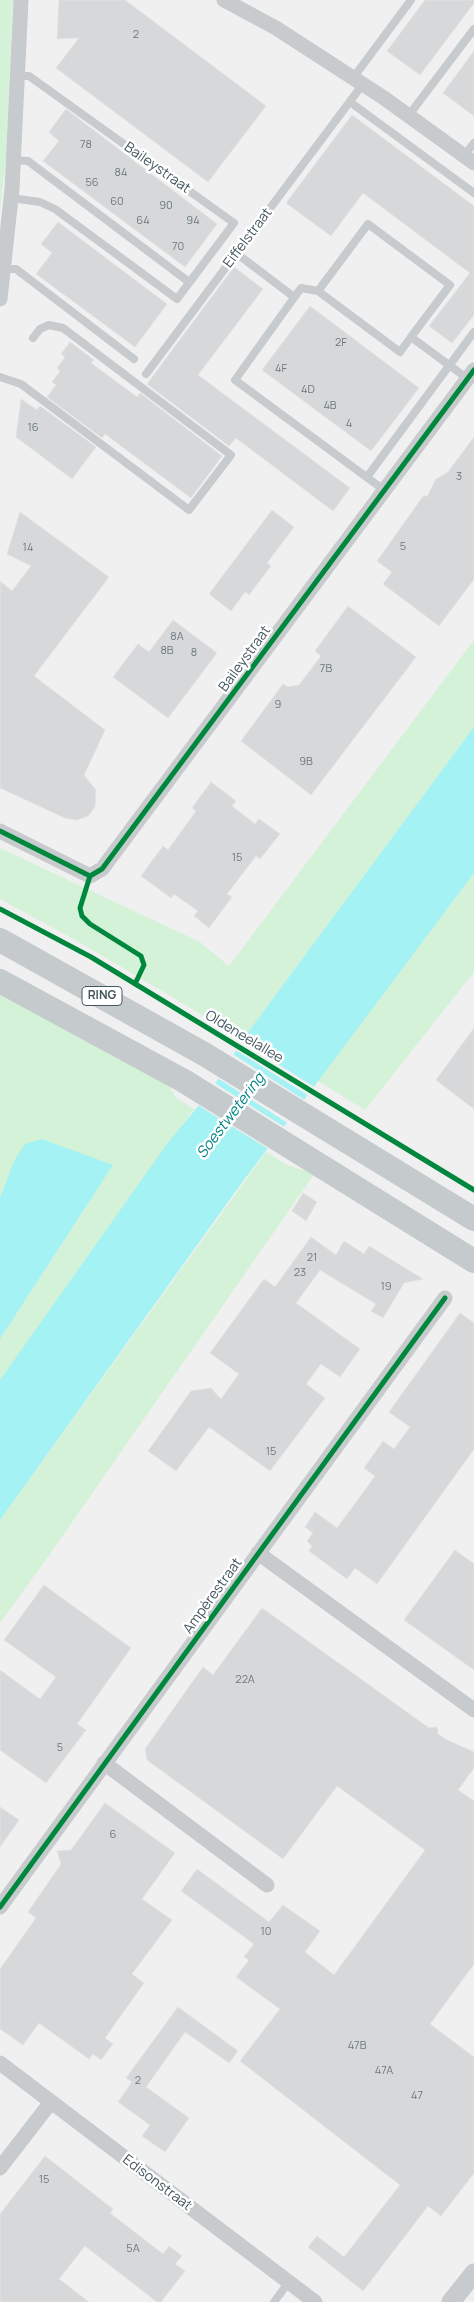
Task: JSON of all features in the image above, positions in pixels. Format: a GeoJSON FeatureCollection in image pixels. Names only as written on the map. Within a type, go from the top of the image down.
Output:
{"type":"FeatureCollection","features":[{"type":"Feature","properties":{"kind":"main road","name":"RING"},"geometry":{"type":"LineString","coordinates":[[0,940],[204,1054],[474,1219]]}},
{"type":"Feature","properties":{"kind":"main road","name":"RING"},"geometry":{"type":"LineString","coordinates":[[0,981],[184,1081],[474,1261]]}},
{"type":"Feature","properties":{"kind":"street"},"geometry":{"type":"LineString","coordinates":[[0,299],[11,198],[22,0]]}},
{"type":"Feature","properties":{"kind":"street"},"geometry":{"type":"LineString","coordinates":[[224,0],[276,28],[358,81],[469,159]]}},
{"type":"Feature","properties":{"kind":"street","name":"Baileystraat"},"geometry":{"type":"LineString","coordinates":[[0,831],[90,876],[102,870],[471,375]]}},
{"type":"Feature","properties":{"kind":"street","name":"Ampèrestraat"},"geometry":{"type":"LineString","coordinates":[[0,1907],[444,1298]]}},
{"type":"Feature","properties":{"kind":"street","name":"Ampèrestraat"},"geometry":{"type":"LineString","coordinates":[[258,1553],[474,1710]]}},
{"type":"Feature","properties":{"kind":"street"},"geometry":{"type":"LineString","coordinates":[[104,1763],[267,1886]]}},
{"type":"Feature","properties":{"kind":"street","name":"Edisonstraat"},"geometry":{"type":"LineString","coordinates":[[0,2063],[315,2302]]}},
{"type":"Feature","properties":{"kind":"street"},"geometry":{"type":"LineString","coordinates":[[0,2168],[51,2102]]}},
{"type":"Feature","properties":{"kind":"street"},"geometry":{"type":"LineString","coordinates":[[451,2302],[474,2273]]}},
{"type":"Feature","properties":{"kind":"lane","name":"Eiffelstraat"},"geometry":{"type":"LineString","coordinates":[[146,374],[350,102],[358,81],[411,0]]}},
{"type":"Feature","properties":{"kind":"lane"},"geometry":{"type":"LineString","coordinates":[[408,115],[474,29]]}},
{"type":"Feature","properties":{"kind":"lane","name":"Baileystraat"},"geometry":{"type":"LineString","coordinates":[[11,198],[40,202],[55,208],[177,299],[234,223],[29,76],[18,76]]}},
{"type":"Feature","properties":{"kind":"lane"},"geometry":{"type":"LineString","coordinates":[[350,102],[474,193]]}},
{"type":"Feature","properties":{"kind":"lane"},"geometry":{"type":"LineString","coordinates":[[469,159],[474,143]]}},
{"type":"Feature","properties":{"kind":"lane"},"geometry":{"type":"LineString","coordinates":[[13,160],[28,161],[189,282]]}},
{"type":"Feature","properties":{"kind":"lane"},"geometry":{"type":"LineString","coordinates":[[318,291],[368,224],[450,285],[400,352],[318,291],[301,288],[235,380],[384,490]]}},
{"type":"Feature","properties":{"kind":"lane"},"geometry":{"type":"LineString","coordinates":[[236,253],[294,297]]}},
{"type":"Feature","properties":{"kind":"lane"},"geometry":{"type":"LineString","coordinates":[[3,269],[16,269],[134,359]]}},
{"type":"Feature","properties":{"kind":"lane"},"geometry":{"type":"LineString","coordinates":[[0,377],[21,384],[189,510],[231,455],[63,328],[49,325],[40,329],[33,338]]}},
{"type":"Feature","properties":{"kind":"lane"},"geometry":{"type":"LineString","coordinates":[[366,477],[474,332]]}},
{"type":"Feature","properties":{"kind":"lane","name":"Baileystraat"},"geometry":{"type":"LineString","coordinates":[[411,337],[449,365],[471,375]]}},
{"type":"Feature","properties":{"kind":"lane"},"geometry":{"type":"LineString","coordinates":[[274,2302],[288,2283]]}},
{"type":"Feature","properties":{"kind":"green space"},"geometry":{"type":"Polygon","coordinates":[[[0,0],[13,0],[6,158],[0,211],[0,0]]]}},
{"type":"Feature","properties":{"kind":"green space"},"geometry":{"type":"Polygon","coordinates":[[[474,640],[474,727],[243,1039],[79,942],[0,899],[0,848],[200,942],[229,966],[474,640]]]}},
{"type":"Feature","properties":{"kind":"green space"},"geometry":{"type":"Polygon","coordinates":[[[474,873],[474,972],[365,1110],[318,1081],[474,873]]]}},
{"type":"Feature","properties":{"kind":"green space"},"geometry":{"type":"Polygon","coordinates":[[[0,992],[168,1084],[176,1098],[194,1109],[0,1380],[0,1339],[113,1165],[0,1198],[0,992]]]}},
{"type":"Feature","properties":{"kind":"green space"},"geometry":{"type":"Polygon","coordinates":[[[266,1152],[289,1166],[315,1173],[0,1623],[0,1520],[266,1152]]]}},
{"type":"Feature","properties":{"kind":"water","name":"Soestwetering"},"geometry":{"type":"Polygon","coordinates":[[[474,727],[474,873],[238,1188],[0,1520],[0,1380],[167,1144],[212,1089],[243,1039],[474,727]]]}},
{"type":"Feature","properties":{"kind":"water"},"geometry":{"type":"Polygon","coordinates":[[[42,1139],[113,1165],[0,1339],[0,1198],[14,1161],[25,1144],[42,1139]]]}},
{"type":"Feature","properties":{"kind":"pier"},"geometry":{"type":"Polygon","coordinates":[[[240,1040],[316,1088],[309,1096],[234,1049],[240,1040]]]}},
{"type":"Feature","properties":{"kind":"pier"},"geometry":{"type":"Polygon","coordinates":[[[231,1053],[306,1101],[289,1124],[216,1077],[231,1053]]]}},
{"type":"Feature","properties":{"kind":"pier"},"geometry":{"type":"Polygon","coordinates":[[[213,1082],[286,1128],[270,1150],[196,1104],[213,1082]]]}},
{"type":"Feature","properties":{"kind":"building"},"geometry":{"type":"Polygon","coordinates":[[[59,0],[125,0],[266,106],[208,182],[56,68],[79,38],[57,39],[59,0]]]}},
{"type":"Feature","properties":{"kind":"building"},"geometry":{"type":"Polygon","coordinates":[[[425,0],[474,0],[474,3],[420,75],[387,51],[425,0]]]}},
{"type":"Feature","properties":{"kind":"building"},"geometry":{"type":"Polygon","coordinates":[[[474,51],[474,116],[443,93],[474,51]]]}},
{"type":"Feature","properties":{"kind":"building"},"geometry":{"type":"Polygon","coordinates":[[[66,109],[217,224],[185,267],[43,161],[59,141],[49,132],[66,109]]]}},
{"type":"Feature","properties":{"kind":"building"},"geometry":{"type":"Polygon","coordinates":[[[352,115],[474,206],[474,315],[452,343],[429,326],[470,273],[363,193],[331,236],[286,203],[352,115]]]}},
{"type":"Feature","properties":{"kind":"building"},"geometry":{"type":"Polygon","coordinates":[[[58,222],[167,304],[135,347],[36,274],[52,253],[41,244],[58,222]]]}},
{"type":"Feature","properties":{"kind":"building"},"geometry":{"type":"Polygon","coordinates":[[[234,267],[263,289],[198,375],[350,488],[333,511],[236,438],[229,446],[147,384],[234,267]]]}},
{"type":"Feature","properties":{"kind":"building"},"geometry":{"type":"Polygon","coordinates":[[[310,306],[419,388],[371,451],[262,370],[310,306]]]}},
{"type":"Feature","properties":{"kind":"building"},"geometry":{"type":"Polygon","coordinates":[[[70,342],[94,360],[91,363],[137,397],[140,393],[222,456],[191,498],[105,434],[102,438],[47,397],[56,385],[52,382],[60,371],[57,368],[65,357],[61,354],[70,342]]]}},
{"type":"Feature","properties":{"kind":"building"},"geometry":{"type":"Polygon","coordinates":[[[21,399],[37,410],[40,406],[96,447],[72,479],[16,437],[21,399]]]}},
{"type":"Feature","properties":{"kind":"building"},"geometry":{"type":"Polygon","coordinates":[[[474,437],[474,579],[439,626],[383,584],[392,572],[377,561],[424,495],[427,497],[436,479],[448,472],[474,437]]]}},
{"type":"Feature","properties":{"kind":"building"},"geometry":{"type":"Polygon","coordinates":[[[272,510],[294,527],[267,563],[271,566],[249,595],[245,592],[231,611],[209,594],[272,510]]]}},
{"type":"Feature","properties":{"kind":"building"},"geometry":{"type":"Polygon","coordinates":[[[20,512],[109,577],[34,676],[105,730],[84,775],[96,790],[95,807],[88,816],[77,820],[65,818],[0,788],[0,581],[12,591],[31,566],[7,554],[20,512]]]}},
{"type":"Feature","properties":{"kind":"building"},"geometry":{"type":"Polygon","coordinates":[[[348,606],[416,657],[311,795],[241,741],[283,684],[288,687],[299,685],[321,656],[315,651],[348,606]]]}},
{"type":"Feature","properties":{"kind":"building"},"geometry":{"type":"Polygon","coordinates":[[[173,620],[217,653],[168,718],[113,677],[138,644],[149,652],[173,620]]]}},
{"type":"Feature","properties":{"kind":"building"},"geometry":{"type":"Polygon","coordinates":[[[211,782],[236,801],[232,806],[255,824],[259,819],[280,834],[260,859],[256,856],[227,894],[232,897],[209,928],[194,916],[198,911],[174,894],[171,898],[141,876],[163,846],[168,850],[196,811],[192,808],[211,782]]]}},
{"type":"Feature","properties":{"kind":"building"},"geometry":{"type":"Polygon","coordinates":[[[474,1028],[474,1109],[436,1080],[474,1028]]]}},
{"type":"Feature","properties":{"kind":"building"},"geometry":{"type":"Polygon","coordinates":[[[303,1193],[317,1202],[306,1221],[292,1211],[303,1193]]]}},
{"type":"Feature","properties":{"kind":"building"},"geometry":{"type":"Polygon","coordinates":[[[311,1237],[336,1255],[344,1241],[364,1254],[369,1246],[423,1279],[404,1283],[383,1318],[371,1311],[376,1304],[320,1270],[296,1303],[360,1349],[340,1377],[321,1364],[306,1384],[325,1398],[270,1471],[209,1427],[176,1471],[148,1451],[191,1391],[211,1388],[221,1399],[239,1374],[210,1353],[264,1279],[275,1287],[311,1237]]]}},
{"type":"Feature","properties":{"kind":"building"},"geometry":{"type":"Polygon","coordinates":[[[460,1313],[474,1323],[474,1449],[377,1584],[355,1568],[347,1579],[309,1551],[312,1546],[307,1541],[313,1533],[305,1527],[315,1512],[337,1528],[365,1490],[375,1476],[364,1468],[383,1441],[394,1449],[410,1427],[389,1412],[460,1313]]]}},
{"type":"Feature","properties":{"kind":"building"},"geometry":{"type":"Polygon","coordinates":[[[455,1550],[474,1564],[474,1670],[404,1620],[455,1550]]]}},
{"type":"Feature","properties":{"kind":"building"},"geometry":{"type":"Polygon","coordinates":[[[44,1585],[131,1648],[77,1724],[86,1730],[46,1783],[0,1750],[0,1670],[40,1699],[56,1677],[4,1640],[44,1585]]]}},
{"type":"Feature","properties":{"kind":"building"},"geometry":{"type":"Polygon","coordinates":[[[262,1608],[429,1728],[437,1727],[438,1734],[474,1752],[474,1768],[458,1790],[474,1801],[474,1964],[430,2024],[474,2057],[474,2173],[441,2216],[428,2206],[363,2291],[308,2247],[317,2236],[344,2257],[400,2185],[240,2061],[280,2009],[236,1977],[249,1960],[244,1957],[254,1944],[181,1891],[197,1869],[269,1922],[283,1905],[320,1931],[305,1952],[334,1975],[425,1850],[337,1786],[283,1859],[147,1760],[145,1749],[203,1667],[213,1675],[262,1608]]]}},
{"type":"Feature","properties":{"kind":"building"},"geometry":{"type":"Polygon","coordinates":[[[105,1803],[175,1853],[142,1899],[172,1920],[132,1974],[144,1983],[105,2038],[113,2044],[101,2060],[93,2054],[89,2059],[39,2023],[23,2045],[0,2029],[0,1969],[36,1918],[28,1912],[61,1864],[57,1851],[71,1850],[105,1803]]]}},
{"type":"Feature","properties":{"kind":"building"},"geometry":{"type":"Polygon","coordinates":[[[0,1807],[19,1820],[0,1847],[0,1807]]]}},
{"type":"Feature","properties":{"kind":"building"},"geometry":{"type":"Polygon","coordinates":[[[178,2007],[238,2051],[229,2063],[185,2032],[146,2087],[189,2118],[165,2152],[142,2136],[150,2125],[118,2102],[132,2082],[126,2078],[178,2007]]]}},
{"type":"Feature","properties":{"kind":"building"},"geometry":{"type":"Polygon","coordinates":[[[45,2156],[113,2209],[110,2213],[163,2254],[169,2246],[182,2256],[175,2264],[185,2271],[161,2302],[157,2302],[85,2246],[59,2279],[89,2302],[0,2302],[0,2214],[45,2156]]]}},
{"type":"Feature","properties":{"kind":"cycle path"},"geometry":{"type":"LineString","coordinates":[[0,831],[90,876],[102,869],[474,370]]}},
{"type":"Feature","properties":{"kind":"cycle path"},"geometry":{"type":"LineString","coordinates":[[90,876],[80,908],[82,916],[90,924],[141,956],[144,965],[135,984]]}},
{"type":"Feature","properties":{"kind":"cycle path","name":"Oldeneelallee"},"geometry":{"type":"LineString","coordinates":[[0,909],[91,957],[474,1190]]}},
{"type":"Feature","properties":{"kind":"cycle path"},"geometry":{"type":"LineString","coordinates":[[0,1907],[445,1298]]}}]}
